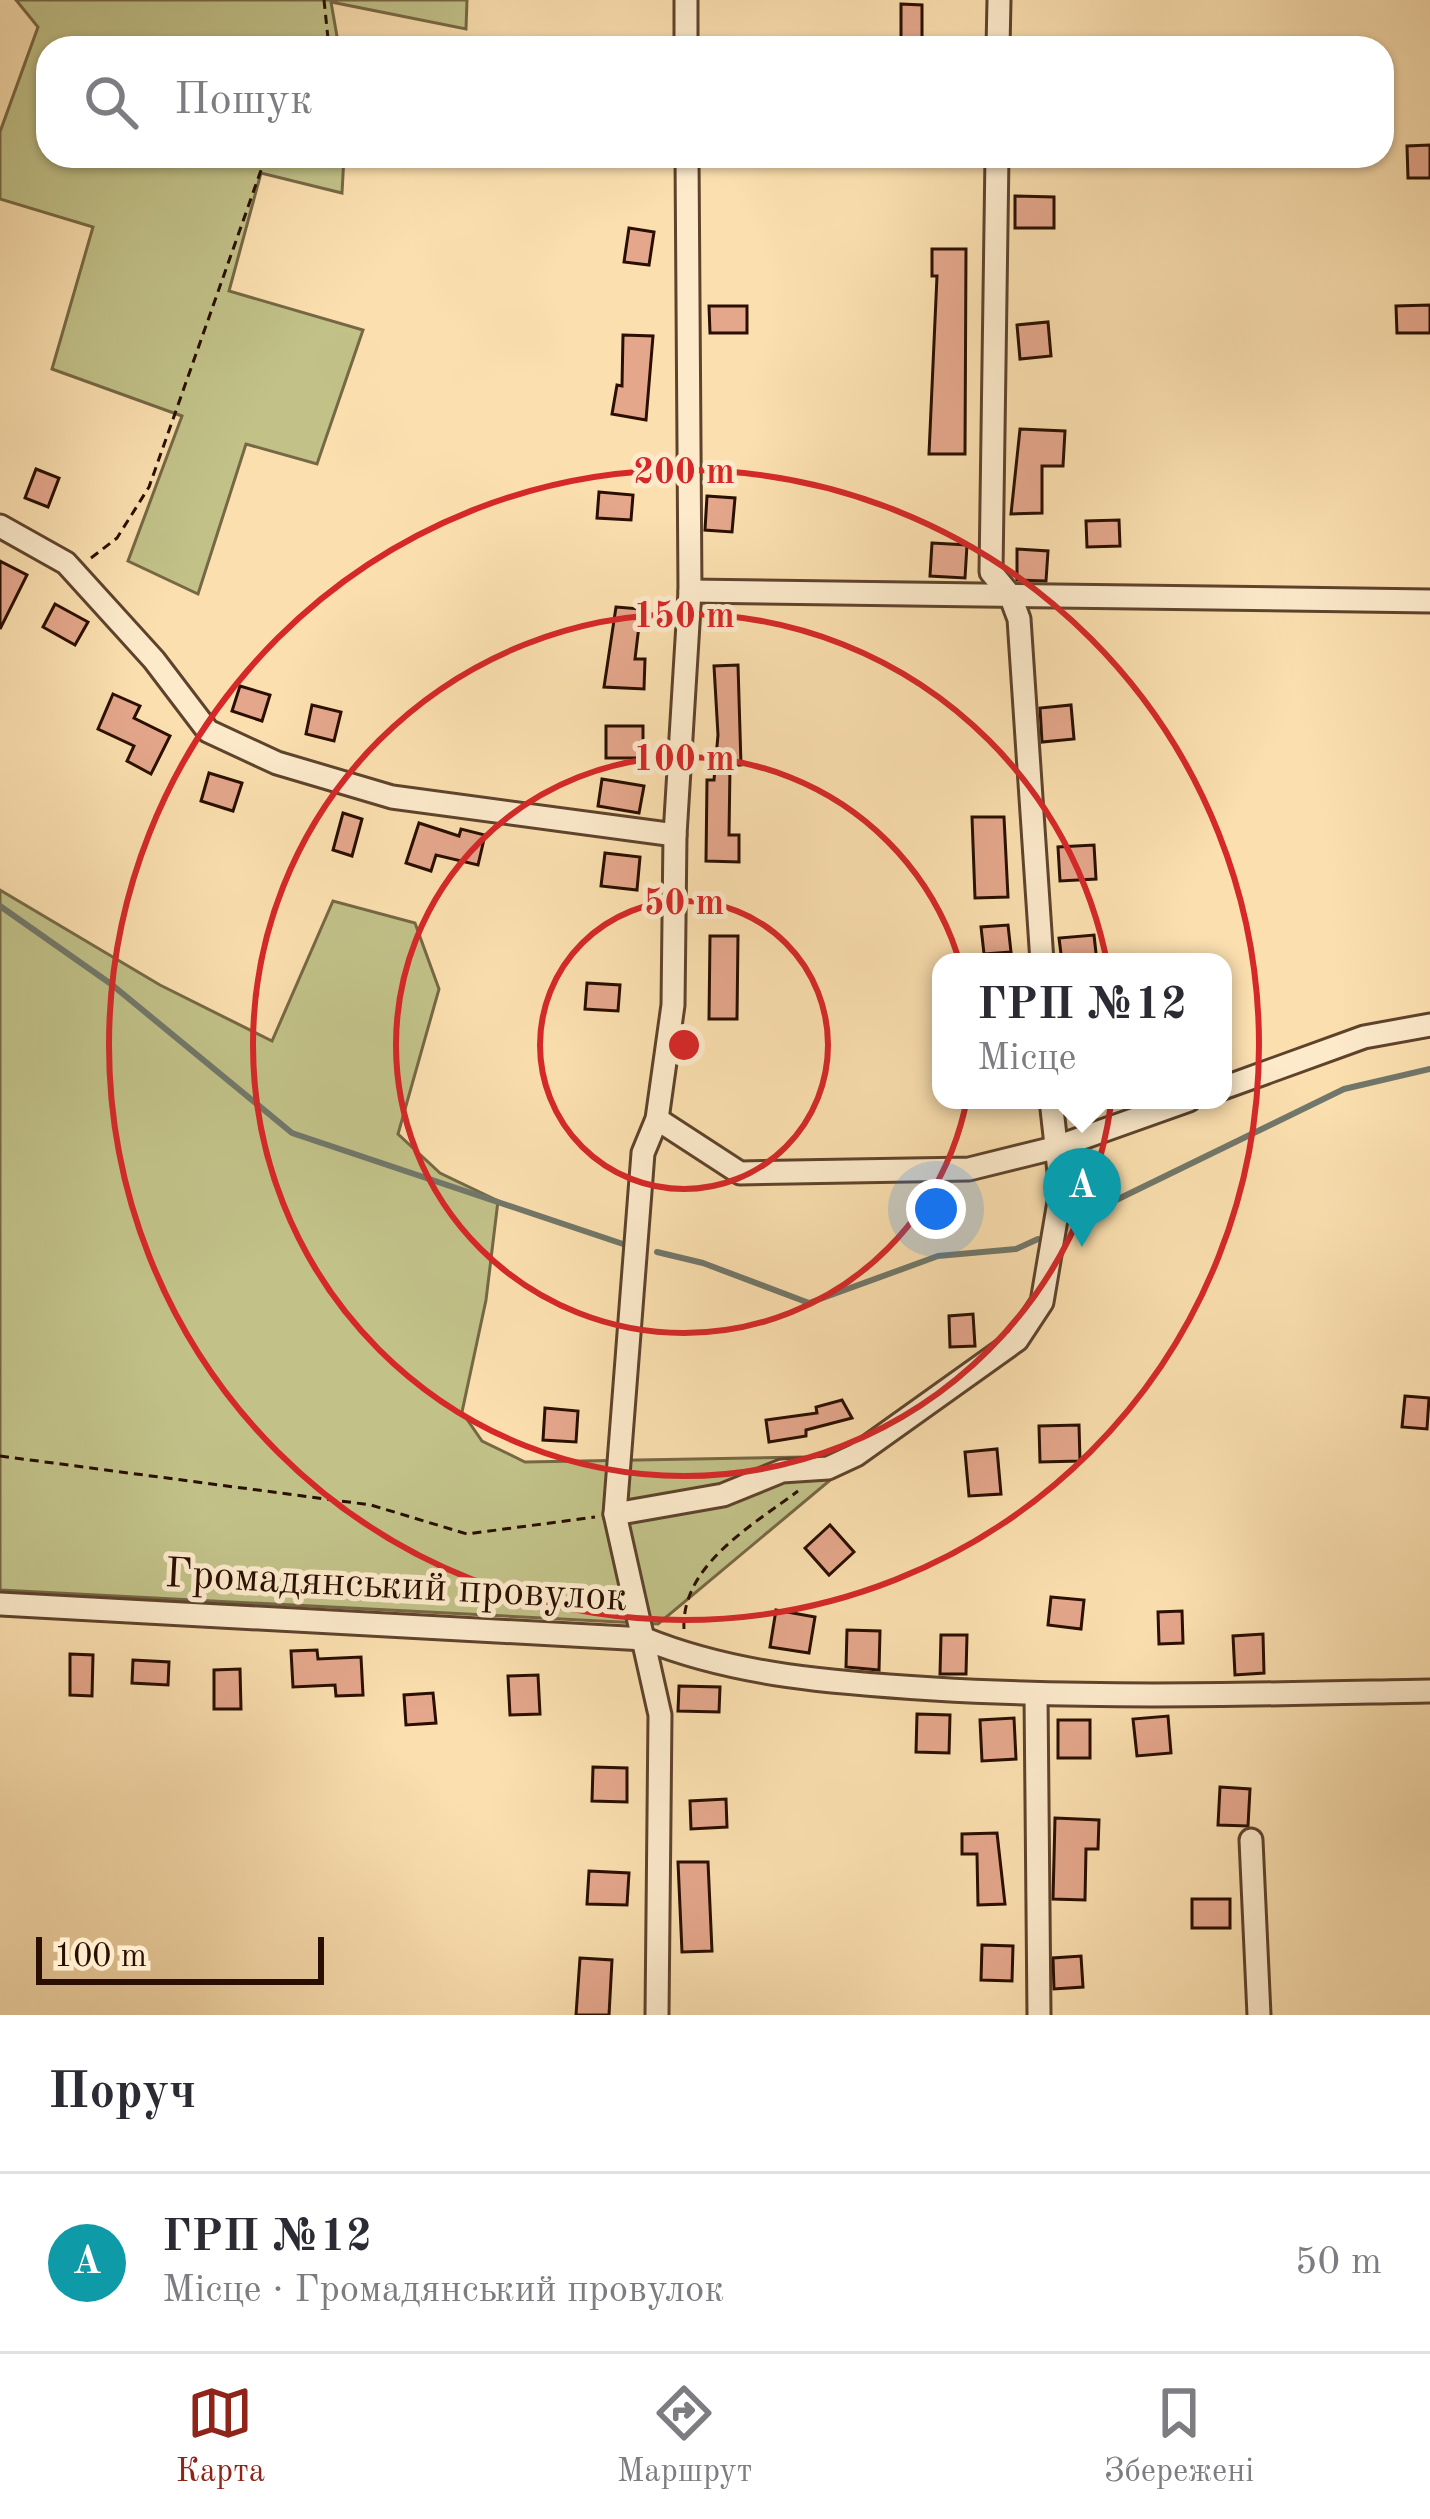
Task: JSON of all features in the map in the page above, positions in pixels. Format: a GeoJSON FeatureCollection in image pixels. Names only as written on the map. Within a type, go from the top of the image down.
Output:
{"type":"FeatureCollection","features":[{"type":"Feature","properties":{"kind":"street"},"geometry":{"type":"LineString","coordinates":[[686,0],[686,36]]}},
{"type":"Feature","properties":{"kind":"street"},"geometry":{"type":"LineString","coordinates":[[998,36],[999,0]]}},
{"type":"Feature","properties":{"kind":"street"},"geometry":{"type":"LineString","coordinates":[[657,2015],[660,1715],[615,1514],[639,1193],[644,1153],[657,1119],[673,1005],[674,835],[690,591],[687,168]]}},
{"type":"Feature","properties":{"kind":"street"},"geometry":{"type":"LineString","coordinates":[[997,168],[991,572],[1010,595],[1019,620],[1041,953]]}},
{"type":"Feature","properties":{"kind":"street"},"geometry":{"type":"LineString","coordinates":[[0,526],[66,562],[208,731],[277,763],[392,797],[674,835]]}},
{"type":"Feature","properties":{"kind":"street"},"geometry":{"type":"LineString","coordinates":[[690,591],[1430,601]]}},
{"type":"Feature","properties":{"kind":"street"},"geometry":{"type":"LineString","coordinates":[[1232,1085],[1364,1037],[1430,1025]]}},
{"type":"Feature","properties":{"kind":"street","name":"Громадянський провулок"},"geometry":{"type":"LineString","coordinates":[[615,1514],[723,1496],[782,1471],[828,1468],[856,1455],[1017,1340],[1042,1302],[1061,1190],[1052,1109]]}},
{"type":"Feature","properties":{"kind":"street"},"geometry":{"type":"LineString","coordinates":[[657,1119],[740,1173],[969,1168],[1054,1148],[1164,1109]]}},
{"type":"Feature","properties":{"kind":"street","name":"Громадянський провулок"},"geometry":{"type":"LineString","coordinates":[[0,1604],[645,1640],[685,1655],[837,1683],[1036,1696],[1430,1691]]}},
{"type":"Feature","properties":{"kind":"street"},"geometry":{"type":"LineString","coordinates":[[1036,1696],[1039,2015]]}},
{"type":"Feature","properties":{"kind":"street"},"geometry":{"type":"LineString","coordinates":[[1251,1840],[1259,2015]]}},
{"type":"Feature","properties":{"kind":"path"},"geometry":{"type":"LineString","coordinates":[[324,0],[328,36]]}},
{"type":"Feature","properties":{"kind":"path"},"geometry":{"type":"LineString","coordinates":[[66,562],[91,558],[116,538],[149,487],[262,168]]}},
{"type":"Feature","properties":{"kind":"path"},"geometry":{"type":"LineString","coordinates":[[0,1456],[371,1505],[467,1534],[615,1514]]}},
{"type":"Feature","properties":{"kind":"path"},"geometry":{"type":"LineString","coordinates":[[685,1655],[683,1605],[692,1584],[739,1536],[828,1468]]}},
{"type":"Feature","properties":{"kind":"green space"},"geometry":{"type":"Polygon","coordinates":[[[16,0],[467,0],[466,29],[331,2],[337,36],[36,36],[36,168],[343,168],[342,193],[261,173],[229,291],[363,330],[317,464],[246,444],[198,594],[128,561],[182,416],[52,369],[93,227],[0,199],[0,132],[38,27],[16,0]]]}},
{"type":"Feature","properties":{"kind":"green space"},"geometry":{"type":"Polygon","coordinates":[[[0,890],[160,985],[272,1041],[333,901],[415,923],[439,989],[398,1134],[440,1173],[498,1201],[486,1300],[462,1412],[482,1441],[525,1462],[859,1456],[658,1624],[0,1590],[0,890]]]}},
{"type":"Feature","properties":{"kind":"building"},"geometry":{"type":"Polygon","coordinates":[[[901,4],[922,5],[922,36],[901,36],[901,4]]]}},
{"type":"Feature","properties":{"kind":"building"},"geometry":{"type":"Polygon","coordinates":[[[1430,145],[1430,178],[1408,178],[1407,146],[1430,145]]]}},
{"type":"Feature","properties":{"kind":"building"},"geometry":{"type":"Polygon","coordinates":[[[1015,196],[1054,197],[1054,228],[1015,228],[1015,196]]]}},
{"type":"Feature","properties":{"kind":"building"},"geometry":{"type":"Polygon","coordinates":[[[629,228],[654,232],[649,265],[624,262],[629,228]]]}},
{"type":"Feature","properties":{"kind":"building"},"geometry":{"type":"Polygon","coordinates":[[[932,249],[966,249],[965,454],[929,454],[937,276],[932,276],[932,249]]]}},
{"type":"Feature","properties":{"kind":"building"},"geometry":{"type":"Polygon","coordinates":[[[1430,305],[1430,333],[1397,333],[1396,306],[1430,305]]]}},
{"type":"Feature","properties":{"kind":"building"},"geometry":{"type":"Polygon","coordinates":[[[709,306],[747,306],[747,333],[710,333],[709,306]]]}},
{"type":"Feature","properties":{"kind":"building"},"geometry":{"type":"Polygon","coordinates":[[[1048,322],[1051,356],[1020,359],[1017,325],[1048,322]]]}},
{"type":"Feature","properties":{"kind":"building"},"geometry":{"type":"Polygon","coordinates":[[[623,335],[653,336],[646,420],[612,414],[617,385],[622,386],[623,335]]]}},
{"type":"Feature","properties":{"kind":"building"},"geometry":{"type":"Polygon","coordinates":[[[1020,429],[1065,431],[1063,466],[1042,466],[1042,513],[1011,514],[1020,429]]]}},
{"type":"Feature","properties":{"kind":"building"},"geometry":{"type":"Polygon","coordinates":[[[36,469],[59,478],[48,507],[25,498],[36,469]]]}},
{"type":"Feature","properties":{"kind":"building"},"geometry":{"type":"Polygon","coordinates":[[[599,492],[633,495],[631,520],[597,518],[599,492]]]}},
{"type":"Feature","properties":{"kind":"building"},"geometry":{"type":"Polygon","coordinates":[[[707,496],[735,498],[732,532],[705,530],[707,496]]]}},
{"type":"Feature","properties":{"kind":"building"},"geometry":{"type":"Polygon","coordinates":[[[1119,520],[1120,546],[1087,547],[1086,521],[1119,520]]]}},
{"type":"Feature","properties":{"kind":"building"},"geometry":{"type":"Polygon","coordinates":[[[932,543],[967,545],[965,578],[930,576],[932,543]]]}},
{"type":"Feature","properties":{"kind":"building"},"geometry":{"type":"Polygon","coordinates":[[[1017,549],[1048,551],[1046,581],[1017,580],[1017,549]]]}},
{"type":"Feature","properties":{"kind":"building"},"geometry":{"type":"Polygon","coordinates":[[[0,561],[27,575],[0,629],[0,561]]]}},
{"type":"Feature","properties":{"kind":"building"},"geometry":{"type":"Polygon","coordinates":[[[55,604],[88,622],[75,645],[43,627],[55,604]]]}},
{"type":"Feature","properties":{"kind":"building"},"geometry":{"type":"Polygon","coordinates":[[[616,607],[641,609],[635,659],[645,659],[644,689],[604,687],[616,607]]]}},
{"type":"Feature","properties":{"kind":"building"},"geometry":{"type":"Polygon","coordinates":[[[738,665],[741,765],[730,766],[729,835],[739,835],[739,862],[706,861],[707,780],[714,780],[718,735],[714,666],[738,665]]]}},
{"type":"Feature","properties":{"kind":"building"},"geometry":{"type":"Polygon","coordinates":[[[240,686],[270,695],[262,721],[232,711],[240,686]]]}},
{"type":"Feature","properties":{"kind":"building"},"geometry":{"type":"Polygon","coordinates":[[[113,694],[140,706],[134,718],[170,736],[151,774],[127,761],[134,746],[98,729],[113,694]]]}},
{"type":"Feature","properties":{"kind":"building"},"geometry":{"type":"Polygon","coordinates":[[[312,705],[341,712],[334,741],[306,734],[312,705]]]}},
{"type":"Feature","properties":{"kind":"building"},"geometry":{"type":"Polygon","coordinates":[[[1071,705],[1074,739],[1042,742],[1040,708],[1071,705]]]}},
{"type":"Feature","properties":{"kind":"building"},"geometry":{"type":"Polygon","coordinates":[[[606,726],[643,726],[643,758],[606,758],[606,726]]]}},
{"type":"Feature","properties":{"kind":"building"},"geometry":{"type":"Polygon","coordinates":[[[209,773],[242,783],[233,811],[201,801],[209,773]]]}},
{"type":"Feature","properties":{"kind":"building"},"geometry":{"type":"Polygon","coordinates":[[[602,779],[644,786],[639,813],[598,806],[602,779]]]}},
{"type":"Feature","properties":{"kind":"building"},"geometry":{"type":"Polygon","coordinates":[[[343,813],[362,819],[352,856],[333,850],[343,813]]]}},
{"type":"Feature","properties":{"kind":"building"},"geometry":{"type":"Polygon","coordinates":[[[972,817],[1004,817],[1008,897],[975,898],[972,817]]]}},
{"type":"Feature","properties":{"kind":"building"},"geometry":{"type":"Polygon","coordinates":[[[419,823],[459,836],[461,829],[485,835],[478,865],[436,855],[431,871],[406,863],[419,823]]]}},
{"type":"Feature","properties":{"kind":"building"},"geometry":{"type":"Polygon","coordinates":[[[1094,845],[1096,879],[1060,881],[1058,847],[1094,845]]]}},
{"type":"Feature","properties":{"kind":"building"},"geometry":{"type":"Polygon","coordinates":[[[605,853],[640,857],[637,890],[601,886],[605,853]]]}},
{"type":"Feature","properties":{"kind":"building"},"geometry":{"type":"Polygon","coordinates":[[[1008,925],[1011,952],[984,953],[981,927],[1008,925]]]}},
{"type":"Feature","properties":{"kind":"building"},"geometry":{"type":"Polygon","coordinates":[[[1094,935],[1096,953],[1061,953],[1059,938],[1094,935]]]}},
{"type":"Feature","properties":{"kind":"building"},"geometry":{"type":"Polygon","coordinates":[[[710,936],[738,936],[737,1019],[709,1019],[710,936]]]}},
{"type":"Feature","properties":{"kind":"building"},"geometry":{"type":"Polygon","coordinates":[[[587,983],[620,985],[618,1011],[585,1009],[587,983]]]}},
{"type":"Feature","properties":{"kind":"building"},"geometry":{"type":"Polygon","coordinates":[[[973,1314],[975,1346],[950,1347],[949,1316],[973,1314]]]}},
{"type":"Feature","properties":{"kind":"building"},"geometry":{"type":"Polygon","coordinates":[[[1405,1396],[1429,1398],[1427,1429],[1402,1427],[1405,1396]]]}},
{"type":"Feature","properties":{"kind":"building"},"geometry":{"type":"Polygon","coordinates":[[[842,1400],[852,1418],[806,1430],[806,1436],[769,1442],[766,1420],[817,1413],[816,1407],[842,1400]]]}},
{"type":"Feature","properties":{"kind":"building"},"geometry":{"type":"Polygon","coordinates":[[[545,1408],[578,1411],[576,1442],[543,1440],[545,1408]]]}},
{"type":"Feature","properties":{"kind":"building"},"geometry":{"type":"Polygon","coordinates":[[[1079,1425],[1080,1461],[1040,1462],[1039,1426],[1079,1425]]]}},
{"type":"Feature","properties":{"kind":"building"},"geometry":{"type":"Polygon","coordinates":[[[997,1449],[1001,1494],[969,1496],[965,1452],[997,1449]]]}},
{"type":"Feature","properties":{"kind":"building"},"geometry":{"type":"Polygon","coordinates":[[[830,1525],[854,1552],[829,1575],[805,1548],[830,1525]]]}},
{"type":"Feature","properties":{"kind":"building"},"geometry":{"type":"Polygon","coordinates":[[[1051,1597],[1084,1600],[1081,1629],[1048,1625],[1051,1597]]]}},
{"type":"Feature","properties":{"kind":"building"},"geometry":{"type":"Polygon","coordinates":[[[776,1610],[815,1617],[809,1653],[770,1647],[776,1610]]]}},
{"type":"Feature","properties":{"kind":"building"},"geometry":{"type":"Polygon","coordinates":[[[1182,1611],[1183,1643],[1159,1644],[1158,1612],[1182,1611]]]}},
{"type":"Feature","properties":{"kind":"building"},"geometry":{"type":"Polygon","coordinates":[[[847,1630],[880,1631],[879,1670],[846,1667],[847,1630]]]}},
{"type":"Feature","properties":{"kind":"building"},"geometry":{"type":"Polygon","coordinates":[[[1263,1634],[1264,1673],[1235,1675],[1233,1636],[1263,1634]]]}},
{"type":"Feature","properties":{"kind":"building"},"geometry":{"type":"Polygon","coordinates":[[[941,1635],[967,1635],[966,1674],[940,1674],[941,1635]]]}},
{"type":"Feature","properties":{"kind":"building"},"geometry":{"type":"Polygon","coordinates":[[[317,1650],[318,1659],[361,1657],[363,1695],[336,1696],[335,1685],[293,1687],[291,1651],[317,1650]]]}},
{"type":"Feature","properties":{"kind":"building"},"geometry":{"type":"Polygon","coordinates":[[[70,1654],[93,1655],[92,1696],[70,1695],[70,1654]]]}},
{"type":"Feature","properties":{"kind":"building"},"geometry":{"type":"Polygon","coordinates":[[[133,1660],[169,1662],[168,1685],[132,1683],[133,1660]]]}},
{"type":"Feature","properties":{"kind":"building"},"geometry":{"type":"Polygon","coordinates":[[[240,1669],[241,1709],[214,1709],[214,1670],[240,1669]]]}},
{"type":"Feature","properties":{"kind":"building"},"geometry":{"type":"Polygon","coordinates":[[[538,1675],[540,1714],[510,1715],[508,1676],[538,1675]]]}},
{"type":"Feature","properties":{"kind":"building"},"geometry":{"type":"Polygon","coordinates":[[[679,1686],[720,1687],[719,1712],[678,1711],[679,1686]]]}},
{"type":"Feature","properties":{"kind":"building"},"geometry":{"type":"Polygon","coordinates":[[[433,1693],[436,1723],[406,1725],[404,1695],[433,1693]]]}},
{"type":"Feature","properties":{"kind":"building"},"geometry":{"type":"Polygon","coordinates":[[[917,1714],[950,1715],[949,1753],[916,1752],[917,1714]]]}},
{"type":"Feature","properties":{"kind":"building"},"geometry":{"type":"Polygon","coordinates":[[[1168,1716],[1171,1753],[1137,1756],[1133,1719],[1168,1716]]]}},
{"type":"Feature","properties":{"kind":"building"},"geometry":{"type":"Polygon","coordinates":[[[1014,1718],[1016,1759],[982,1761],[980,1720],[1014,1718]]]}},
{"type":"Feature","properties":{"kind":"building"},"geometry":{"type":"Polygon","coordinates":[[[1058,1720],[1090,1720],[1090,1758],[1058,1758],[1058,1720]]]}},
{"type":"Feature","properties":{"kind":"building"},"geometry":{"type":"Polygon","coordinates":[[[593,1767],[627,1768],[627,1802],[592,1801],[593,1767]]]}},
{"type":"Feature","properties":{"kind":"building"},"geometry":{"type":"Polygon","coordinates":[[[1220,1787],[1250,1789],[1248,1826],[1218,1825],[1220,1787]]]}},
{"type":"Feature","properties":{"kind":"building"},"geometry":{"type":"Polygon","coordinates":[[[726,1799],[727,1827],[691,1829],[690,1801],[726,1799]]]}},
{"type":"Feature","properties":{"kind":"building"},"geometry":{"type":"Polygon","coordinates":[[[1055,1818],[1099,1820],[1098,1849],[1086,1849],[1085,1900],[1053,1899],[1055,1818]]]}},
{"type":"Feature","properties":{"kind":"building"},"geometry":{"type":"Polygon","coordinates":[[[997,1833],[1005,1904],[978,1905],[977,1854],[962,1854],[962,1834],[997,1833]]]}},
{"type":"Feature","properties":{"kind":"building"},"geometry":{"type":"Polygon","coordinates":[[[678,1862],[708,1862],[712,1951],[682,1952],[678,1862]]]}},
{"type":"Feature","properties":{"kind":"building"},"geometry":{"type":"Polygon","coordinates":[[[589,1871],[629,1873],[627,1905],[587,1904],[589,1871]]]}},
{"type":"Feature","properties":{"kind":"building"},"geometry":{"type":"Polygon","coordinates":[[[1192,1899],[1230,1899],[1230,1928],[1192,1928],[1192,1899]]]}},
{"type":"Feature","properties":{"kind":"building"},"geometry":{"type":"Polygon","coordinates":[[[982,1945],[1013,1946],[1012,1981],[981,1980],[982,1945]]]}},
{"type":"Feature","properties":{"kind":"building"},"geometry":{"type":"Polygon","coordinates":[[[1081,1956],[1083,1987],[1054,1989],[1053,1958],[1081,1956]]]}},
{"type":"Feature","properties":{"kind":"building"},"geometry":{"type":"Polygon","coordinates":[[[580,1958],[612,1960],[609,2015],[576,2015],[580,1958]]]}},
{"type":"Feature","properties":{"kind":"waterway"},"geometry":{"type":"LineString","coordinates":[[0,906],[111,984],[292,1133],[626,1245]]}},
{"type":"Feature","properties":{"kind":"waterway"},"geometry":{"type":"LineString","coordinates":[[1071,1222],[1344,1089],[1430,1069]]}},
{"type":"Feature","properties":{"kind":"waterway"},"geometry":{"type":"LineString","coordinates":[[657,1252],[703,1263],[809,1303],[938,1256],[1016,1249],[1038,1239]]}},
{"type":"Feature","properties":{"kind":"place","name":"ГРП №12"},"geometry":{"type":"Point","coordinates":[1082,1247]}}]}
